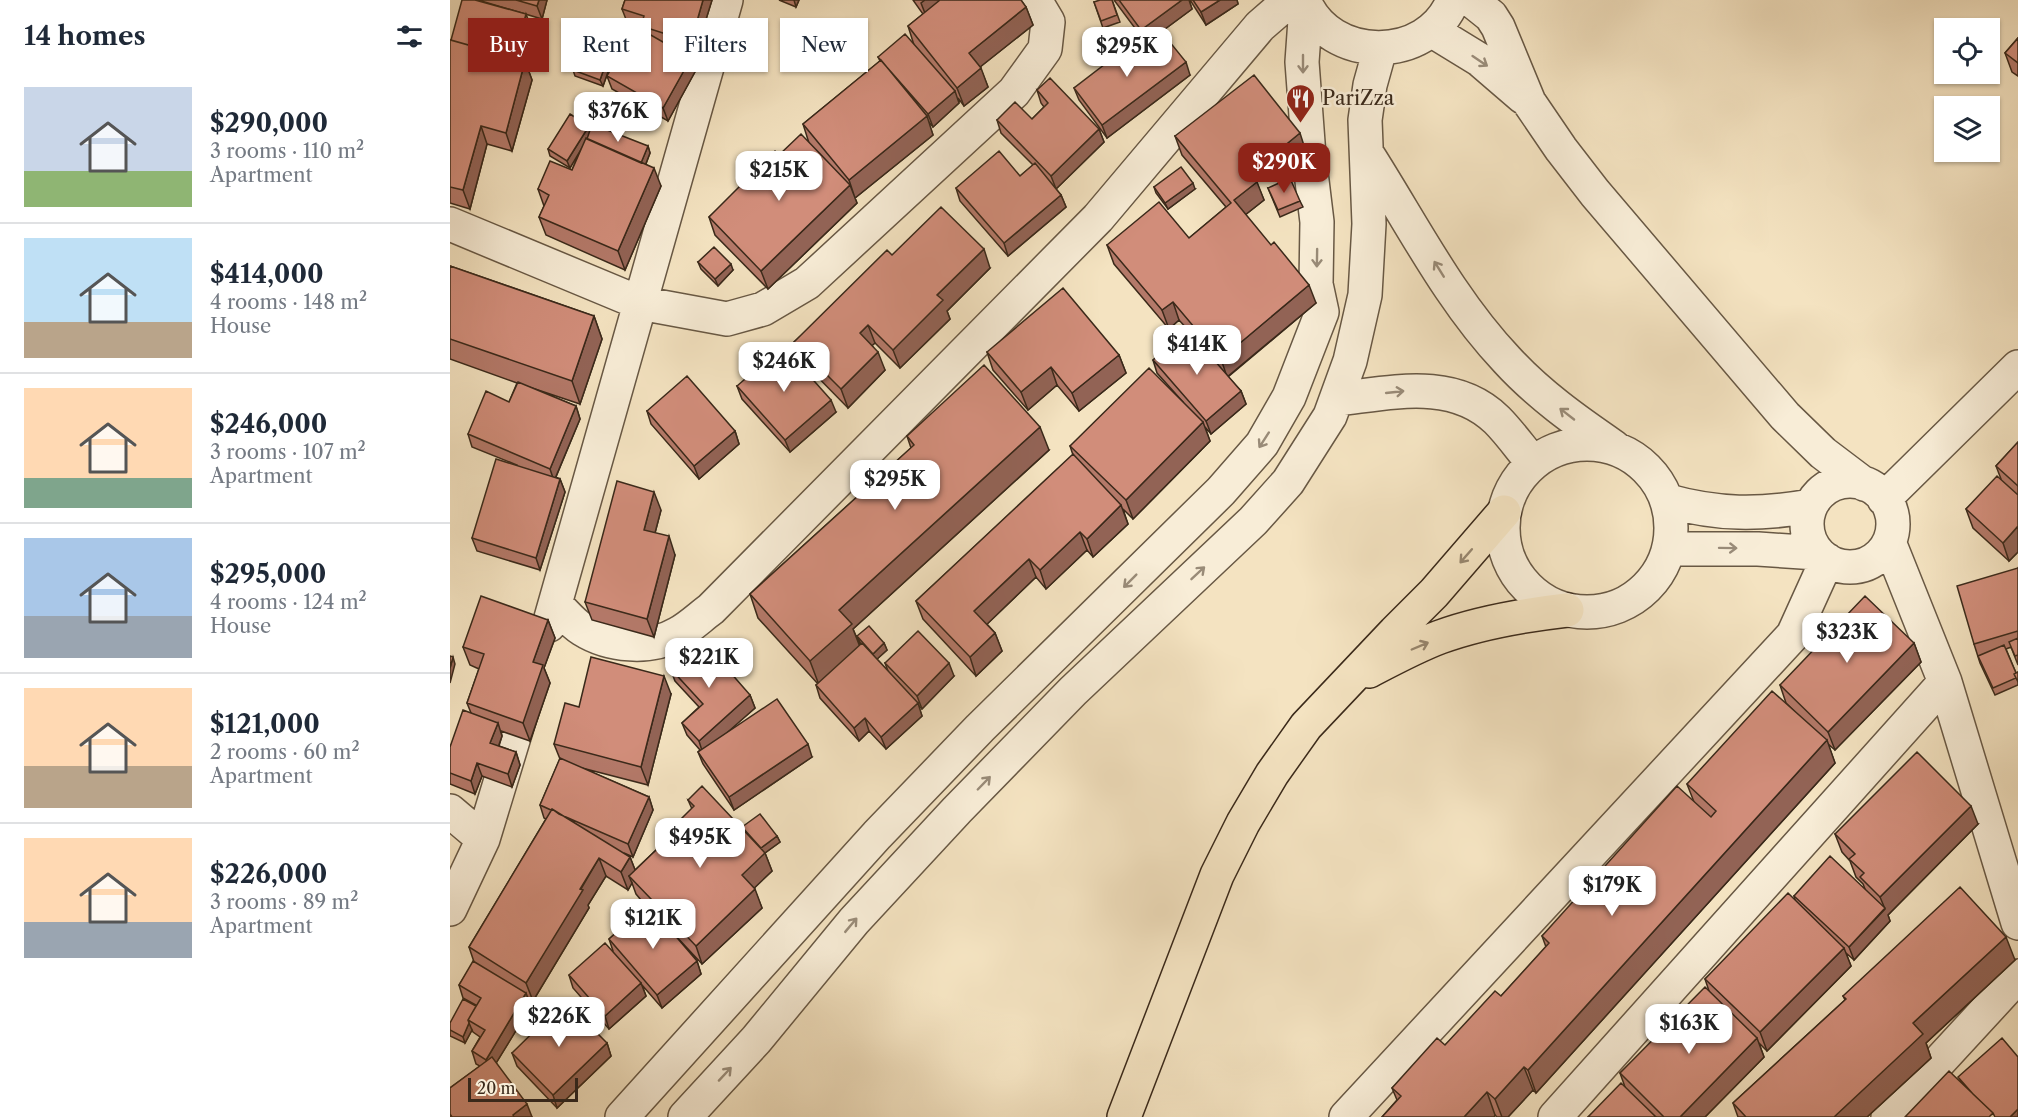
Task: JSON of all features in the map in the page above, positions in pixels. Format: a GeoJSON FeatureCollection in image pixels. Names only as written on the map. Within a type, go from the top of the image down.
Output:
{"type":"FeatureCollection","features":[{"type":"Feature","properties":{"kind":"highway"},"geometry":{"type":"LineString","coordinates":[[1124,1117],[1217,875],[1243,823],[1272,774],[1306,726],[1434,593],[1504,512]]}},
{"type":"Feature","properties":{"kind":"highway"},"geometry":{"type":"LineString","coordinates":[[1348,681],[1405,652],[1441,637],[1482,624],[1524,615],[1567,610]]}},
{"type":"Feature","properties":{"kind":"street"},"geometry":{"type":"LineString","coordinates":[[450,909],[483,839],[538,660],[726,0]]}},
{"type":"Feature","properties":{"kind":"street"},"geometry":{"type":"LineString","coordinates":[[450,224],[640,303],[727,319],[763,309],[807,283],[1014,92],[1045,49],[1048,22],[1035,0]]}},
{"type":"Feature","properties":{"kind":"street"},"geometry":{"type":"LineString","coordinates":[[1300,2],[1319,24],[1337,37],[1358,46],[1380,49],[1416,40],[1431,30],[1443,18],[1453,0]]}},
{"type":"Feature","properties":{"kind":"street"},"geometry":{"type":"LineString","coordinates":[[1471,0],[1491,16],[1498,27],[1529,102],[1595,193],[1785,416],[1823,453],[1874,492],[1892,520],[1889,542],[1882,552],[1862,566],[1837,566],[1822,556],[1810,542],[1807,518],[1814,501],[1827,488],[1852,481],[1874,492]]}},
{"type":"Feature","properties":{"kind":"street"},"geometry":{"type":"LineString","coordinates":[[555,604],[580,628],[598,637],[636,644],[656,642],[677,635],[711,609],[1098,218],[1260,26],[1300,2]]}},
{"type":"Feature","properties":{"kind":"street"},"geometry":{"type":"LineString","coordinates":[[622,1117],[877,835],[980,728],[1221,491],[1262,444],[1289,397],[1322,312],[1316,284],[1317,222],[1309,156],[1300,2]]}},
{"type":"Feature","properties":{"kind":"street"},"geometry":{"type":"LineString","coordinates":[[1431,30],[1480,60],[1529,102]]}},
{"type":"Feature","properties":{"kind":"street"},"geometry":{"type":"LineString","coordinates":[[685,1117],[756,1040],[854,921],[957,810],[1073,691],[1253,522],[1288,482],[1330,416],[1337,399],[1350,361],[1365,295],[1370,224],[1365,120],[1380,49]]}},
{"type":"Feature","properties":{"kind":"street"},"geometry":{"type":"LineString","coordinates":[[1367,152],[1451,288],[1477,326],[1507,361],[1540,393],[1615,448],[1632,456],[1647,468],[1659,483],[1668,501],[1672,532],[1669,549],[1663,566],[1652,582],[1639,595],[1622,605],[1605,611],[1586,613],[1567,610],[1548,602],[1530,590],[1516,573],[1507,554],[1503,533],[1504,512],[1514,485],[1533,463],[1551,451],[1572,445],[1593,444],[1615,448]]}},
{"type":"Feature","properties":{"kind":"street"},"geometry":{"type":"LineString","coordinates":[[1874,492],[2018,367]]}},
{"type":"Feature","properties":{"kind":"street"},"geometry":{"type":"LineString","coordinates":[[1337,399],[1416,390],[1438,391],[1459,397],[1496,420],[1533,463]]}},
{"type":"Feature","properties":{"kind":"street"},"geometry":{"type":"LineString","coordinates":[[1785,416],[1804,456],[1814,501]]}},
{"type":"Feature","properties":{"kind":"street"},"geometry":{"type":"LineString","coordinates":[[1668,501],[1695,508],[1733,513],[1782,511],[1814,501]]}},
{"type":"Feature","properties":{"kind":"street"},"geometry":{"type":"LineString","coordinates":[[1889,542],[1945,682],[2018,923]]}},
{"type":"Feature","properties":{"kind":"street"},"geometry":{"type":"LineString","coordinates":[[1669,549],[1758,549],[1822,556]]}},
{"type":"Feature","properties":{"kind":"street"},"geometry":{"type":"LineString","coordinates":[[1346,1117],[1793,635],[1822,556]]}},
{"type":"Feature","properties":{"kind":"street"},"geometry":{"type":"LineString","coordinates":[[1555,1117],[1945,682]]}},
{"type":"Feature","properties":{"kind":"street"},"geometry":{"type":"LineString","coordinates":[[450,812],[483,839]]}},
{"type":"Feature","properties":{"kind":"street"},"geometry":{"type":"LineString","coordinates":[[1888,1117],[2018,976]]}},
{"type":"Feature","properties":{"kind":"building"},"geometry":{"type":"Polygon","coordinates":[[[462,0],[475,0],[526,14],[525,18],[468,18],[468,45],[451,40],[462,0]]]}},
{"type":"Feature","properties":{"kind":"building"},"geometry":{"type":"Polygon","coordinates":[[[516,0],[539,0],[537,6],[516,0]]]}},
{"type":"Feature","properties":{"kind":"building"},"geometry":{"type":"Polygon","coordinates":[[[625,0],[703,0],[698,18],[663,18],[663,33],[651,29],[651,18],[643,18],[644,16],[622,9],[625,0]]]}},
{"type":"Feature","properties":{"kind":"building"},"geometry":{"type":"Polygon","coordinates":[[[940,0],[1021,0],[1026,7],[969,53],[981,68],[957,88],[908,26],[940,0]]]}},
{"type":"Feature","properties":{"kind":"building"},"geometry":{"type":"Polygon","coordinates":[[[1112,0],[1117,15],[1101,21],[1094,2],[1112,0]]]}},
{"type":"Feature","properties":{"kind":"building"},"geometry":{"type":"Polygon","coordinates":[[[1119,0],[1182,0],[1141,30],[1119,0]]]}},
{"type":"Feature","properties":{"kind":"building"},"geometry":{"type":"Polygon","coordinates":[[[1193,0],[1220,0],[1201,12],[1193,0]]]}},
{"type":"Feature","properties":{"kind":"building"},"geometry":{"type":"Polygon","coordinates":[[[905,34],[955,91],[928,114],[878,57],[905,34]]]}},
{"type":"Feature","properties":{"kind":"building"},"geometry":{"type":"Polygon","coordinates":[[[651,35],[663,42],[663,72],[683,72],[663,108],[607,76],[609,72],[651,72],[651,35]]]}},
{"type":"Feature","properties":{"kind":"building"},"geometry":{"type":"Polygon","coordinates":[[[1139,38],[1152,55],[1169,41],[1186,62],[1102,125],[1074,88],[1139,38]]]}},
{"type":"Feature","properties":{"kind":"building"},"geometry":{"type":"Polygon","coordinates":[[[2018,38],[2018,63],[2005,53],[2018,38]]]}},
{"type":"Feature","properties":{"kind":"building"},"geometry":{"type":"Polygon","coordinates":[[[450,40],[468,45],[468,72],[522,72],[506,133],[481,126],[463,190],[450,187],[450,40]]]}},
{"type":"Feature","properties":{"kind":"building"},"geometry":{"type":"Polygon","coordinates":[[[881,60],[927,116],[849,180],[803,124],[881,60]]]}},
{"type":"Feature","properties":{"kind":"building"},"geometry":{"type":"Polygon","coordinates":[[[578,72],[603,72],[600,80],[578,72]]]}},
{"type":"Feature","properties":{"kind":"building"},"geometry":{"type":"Polygon","coordinates":[[[1254,75],[1300,133],[1272,156],[1267,149],[1244,166],[1257,182],[1234,200],[1271,245],[1274,242],[1309,285],[1221,359],[1173,302],[1162,310],[1107,245],[1159,202],[1189,238],[1231,203],[1175,136],[1254,75]]]}},
{"type":"Feature","properties":{"kind":"building"},"geometry":{"type":"Polygon","coordinates":[[[1050,78],[1099,129],[1051,176],[997,120],[1015,102],[1032,119],[1048,103],[1037,90],[1050,78]]]}},
{"type":"Feature","properties":{"kind":"building"},"geometry":{"type":"Polygon","coordinates":[[[570,114],[589,126],[567,161],[548,149],[570,114]]]}},
{"type":"Feature","properties":{"kind":"building"},"geometry":{"type":"Polygon","coordinates":[[[592,124],[648,146],[641,163],[587,139],[592,124]]]}},
{"type":"Feature","properties":{"kind":"building"},"geometry":{"type":"Polygon","coordinates":[[[801,134],[850,185],[761,271],[709,217],[775,151],[779,155],[801,134]]]}},
{"type":"Feature","properties":{"kind":"building"},"geometry":{"type":"Polygon","coordinates":[[[586,138],[654,168],[618,251],[539,217],[549,195],[538,189],[550,161],[572,170],[586,138]]]}},
{"type":"Feature","properties":{"kind":"building"},"geometry":{"type":"Polygon","coordinates":[[[999,151],[1020,176],[1035,163],[1061,195],[1004,243],[956,188],[999,151]]]}},
{"type":"Feature","properties":{"kind":"building"},"geometry":{"type":"Polygon","coordinates":[[[1181,167],[1193,183],[1165,203],[1154,187],[1181,167]]]}},
{"type":"Feature","properties":{"kind":"building"},"geometry":{"type":"Polygon","coordinates":[[[1290,178],[1300,201],[1278,210],[1268,188],[1290,178]]]}},
{"type":"Feature","properties":{"kind":"building"},"geometry":{"type":"Polygon","coordinates":[[[941,207],[984,249],[937,295],[943,300],[893,350],[868,325],[860,333],[878,352],[841,389],[794,342],[887,250],[892,255],[941,207]]]}},
{"type":"Feature","properties":{"kind":"building"},"geometry":{"type":"Polygon","coordinates":[[[714,247],[731,264],[715,279],[698,262],[714,247]]]}},
{"type":"Feature","properties":{"kind":"building"},"geometry":{"type":"Polygon","coordinates":[[[450,266],[594,316],[572,381],[450,339],[450,266]]]}},
{"type":"Feature","properties":{"kind":"building"},"geometry":{"type":"Polygon","coordinates":[[[1063,288],[1119,355],[1072,393],[1051,367],[1021,392],[987,352],[1063,288]]]}},
{"type":"Feature","properties":{"kind":"building"},"geometry":{"type":"Polygon","coordinates":[[[1188,330],[1241,391],[1206,421],[1153,360],[1188,330]]]}},
{"type":"Feature","properties":{"kind":"building"},"geometry":{"type":"Polygon","coordinates":[[[783,346],[831,400],[785,440],[737,386],[783,346]]]}},
{"type":"Feature","properties":{"kind":"building"},"geometry":{"type":"Polygon","coordinates":[[[984,365],[1040,427],[839,610],[852,624],[810,661],[750,594],[914,445],[907,436],[984,365]]]}},
{"type":"Feature","properties":{"kind":"building"},"geometry":{"type":"Polygon","coordinates":[[[1149,368],[1203,422],[1126,500],[1070,446],[1149,368]]]}},
{"type":"Feature","properties":{"kind":"building"},"geometry":{"type":"Polygon","coordinates":[[[687,376],[735,431],[694,466],[647,411],[687,376]]]}},
{"type":"Feature","properties":{"kind":"building"},"geometry":{"type":"Polygon","coordinates":[[[518,382],[576,406],[550,469],[468,434],[486,391],[509,402],[518,382]]]}},
{"type":"Feature","properties":{"kind":"building"},"geometry":{"type":"Polygon","coordinates":[[[2018,442],[2018,486],[1996,466],[2018,442]]]}},
{"type":"Feature","properties":{"kind":"building"},"geometry":{"type":"Polygon","coordinates":[[[1073,454],[1121,505],[1087,539],[1080,532],[1040,570],[1029,559],[974,611],[995,633],[970,657],[916,601],[1073,454]]]}},
{"type":"Feature","properties":{"kind":"building"},"geometry":{"type":"Polygon","coordinates":[[[496,459],[560,479],[536,558],[472,538],[496,459]]]}},
{"type":"Feature","properties":{"kind":"building"},"geometry":{"type":"Polygon","coordinates":[[[1997,476],[2018,495],[2018,526],[2003,543],[1966,509],[1997,476]]]}},
{"type":"Feature","properties":{"kind":"building"},"geometry":{"type":"Polygon","coordinates":[[[617,481],[654,492],[644,530],[669,536],[647,619],[585,602],[617,481]]]}},
{"type":"Feature","properties":{"kind":"building"},"geometry":{"type":"Polygon","coordinates":[[[2018,568],[2018,631],[1974,644],[1957,586],[2018,568]]]}},
{"type":"Feature","properties":{"kind":"building"},"geometry":{"type":"Polygon","coordinates":[[[481,596],[548,620],[533,662],[543,665],[523,723],[467,703],[484,654],[463,647],[481,596]]]}},
{"type":"Feature","properties":{"kind":"building"},"geometry":{"type":"Polygon","coordinates":[[[1865,596],[1914,643],[1828,732],[1780,685],[1865,596]]]}},
{"type":"Feature","properties":{"kind":"building"},"geometry":{"type":"Polygon","coordinates":[[[869,626],[884,643],[873,654],[857,636],[869,626]]]}},
{"type":"Feature","properties":{"kind":"building"},"geometry":{"type":"Polygon","coordinates":[[[918,631],[949,663],[917,696],[885,663],[918,631]]]}},
{"type":"Feature","properties":{"kind":"building"},"geometry":{"type":"Polygon","coordinates":[[[2018,638],[2018,655],[2015,656],[2009,642],[2018,638]]]}},
{"type":"Feature","properties":{"kind":"building"},"geometry":{"type":"Polygon","coordinates":[[[702,640],[750,695],[699,741],[682,723],[703,704],[670,668],[702,640]]]}},
{"type":"Feature","properties":{"kind":"building"},"geometry":{"type":"Polygon","coordinates":[[[862,643],[918,703],[881,737],[865,718],[854,728],[816,685],[862,643]]]}},
{"type":"Feature","properties":{"kind":"building"},"geometry":{"type":"Polygon","coordinates":[[[2004,645],[2016,678],[1993,688],[1978,656],[2004,645]]]}},
{"type":"Feature","properties":{"kind":"building"},"geometry":{"type":"Polygon","coordinates":[[[591,657],[664,676],[641,767],[554,744],[565,703],[579,707],[591,657]]]}},
{"type":"Feature","properties":{"kind":"building"},"geometry":{"type":"Polygon","coordinates":[[[1772,691],[1827,740],[1528,1070],[1524,1067],[1495,1099],[1487,1092],[1464,1117],[1382,1117],[1401,1096],[1392,1088],[1437,1038],[1445,1045],[1495,991],[1501,996],[1549,943],[1542,936],[1677,786],[1711,817],[1716,811],[1687,784],[1772,691]]]}},
{"type":"Feature","properties":{"kind":"building"},"geometry":{"type":"Polygon","coordinates":[[[777,699],[808,744],[729,797],[698,752],[777,699]]]}},
{"type":"Feature","properties":{"kind":"building"},"geometry":{"type":"Polygon","coordinates":[[[463,710],[498,723],[490,743],[516,752],[508,774],[477,763],[471,781],[450,773],[450,747],[463,710]]]}},
{"type":"Feature","properties":{"kind":"building"},"geometry":{"type":"Polygon","coordinates":[[[1917,752],[1971,806],[1880,897],[1860,877],[1864,873],[1849,859],[1855,854],[1835,834],[1917,752]]]}},
{"type":"Feature","properties":{"kind":"building"},"geometry":{"type":"Polygon","coordinates":[[[560,758],[649,797],[628,844],[540,805],[560,758]]]}},
{"type":"Feature","properties":{"kind":"building"},"geometry":{"type":"Polygon","coordinates":[[[702,786],[765,853],[742,875],[755,889],[696,946],[629,876],[677,830],[674,826],[694,806],[688,800],[702,786]]]}},
{"type":"Feature","properties":{"kind":"building"},"geometry":{"type":"Polygon","coordinates":[[[552,809],[630,857],[621,872],[599,858],[580,889],[583,890],[526,983],[469,947],[552,809]]]}},
{"type":"Feature","properties":{"kind":"building"},"geometry":{"type":"Polygon","coordinates":[[[760,814],[777,836],[761,848],[742,827],[760,814]]]}},
{"type":"Feature","properties":{"kind":"building"},"geometry":{"type":"Polygon","coordinates":[[[1830,856],[1885,908],[1849,947],[1794,896],[1830,856]]]}},
{"type":"Feature","properties":{"kind":"building"},"geometry":{"type":"Polygon","coordinates":[[[1960,887],[2006,937],[1913,1023],[1923,1034],[1834,1117],[1746,1117],[1733,1103],[1846,999],[1843,996],[1960,887]]]}},
{"type":"Feature","properties":{"kind":"building"},"geometry":{"type":"Polygon","coordinates":[[[1788,893],[1844,948],[1760,1032],[1705,979],[1788,893]]]}},
{"type":"Feature","properties":{"kind":"building"},"geometry":{"type":"Polygon","coordinates":[[[648,904],[697,961],[657,995],[609,939],[648,904]]]}},
{"type":"Feature","properties":{"kind":"building"},"geometry":{"type":"Polygon","coordinates":[[[605,943],[641,983],[605,1016],[569,975],[605,943]]]}},
{"type":"Feature","properties":{"kind":"building"},"geometry":{"type":"Polygon","coordinates":[[[473,961],[526,993],[486,1060],[472,1051],[485,1030],[468,1020],[481,998],[459,985],[473,961]]]}},
{"type":"Feature","properties":{"kind":"building"},"geometry":{"type":"Polygon","coordinates":[[[1705,987],[1757,1038],[1680,1117],[1664,1117],[1620,1073],[1705,987]]]}},
{"type":"Feature","properties":{"kind":"building"},"geometry":{"type":"Polygon","coordinates":[[[463,999],[476,1006],[468,1020],[469,1023],[463,1037],[450,1030],[450,1023],[463,999]]]}},
{"type":"Feature","properties":{"kind":"building"},"geometry":{"type":"Polygon","coordinates":[[[565,1001],[607,1043],[553,1095],[512,1053],[565,1001]]]}},
{"type":"Feature","properties":{"kind":"building"},"geometry":{"type":"Polygon","coordinates":[[[2002,1038],[2018,1057],[2018,1109],[2010,1117],[1995,1117],[1958,1077],[2002,1038]]]}},
{"type":"Feature","properties":{"kind":"building"},"geometry":{"type":"Polygon","coordinates":[[[492,1057],[527,1104],[513,1115],[514,1117],[452,1117],[450,1088],[492,1057]]]}},
{"type":"Feature","properties":{"kind":"building"},"geometry":{"type":"Polygon","coordinates":[[[1949,1071],[1993,1113],[1989,1117],[1905,1117],[1949,1071]]]}},
{"type":"Feature","properties":{"kind":"building"},"geometry":{"type":"Polygon","coordinates":[[[1621,1083],[1656,1117],[1588,1117],[1621,1083]]]}},
{"type":"Feature","properties":{"kind":"place","name":"PariZza"},"geometry":{"type":"Point","coordinates":[1301,124]}}]}
